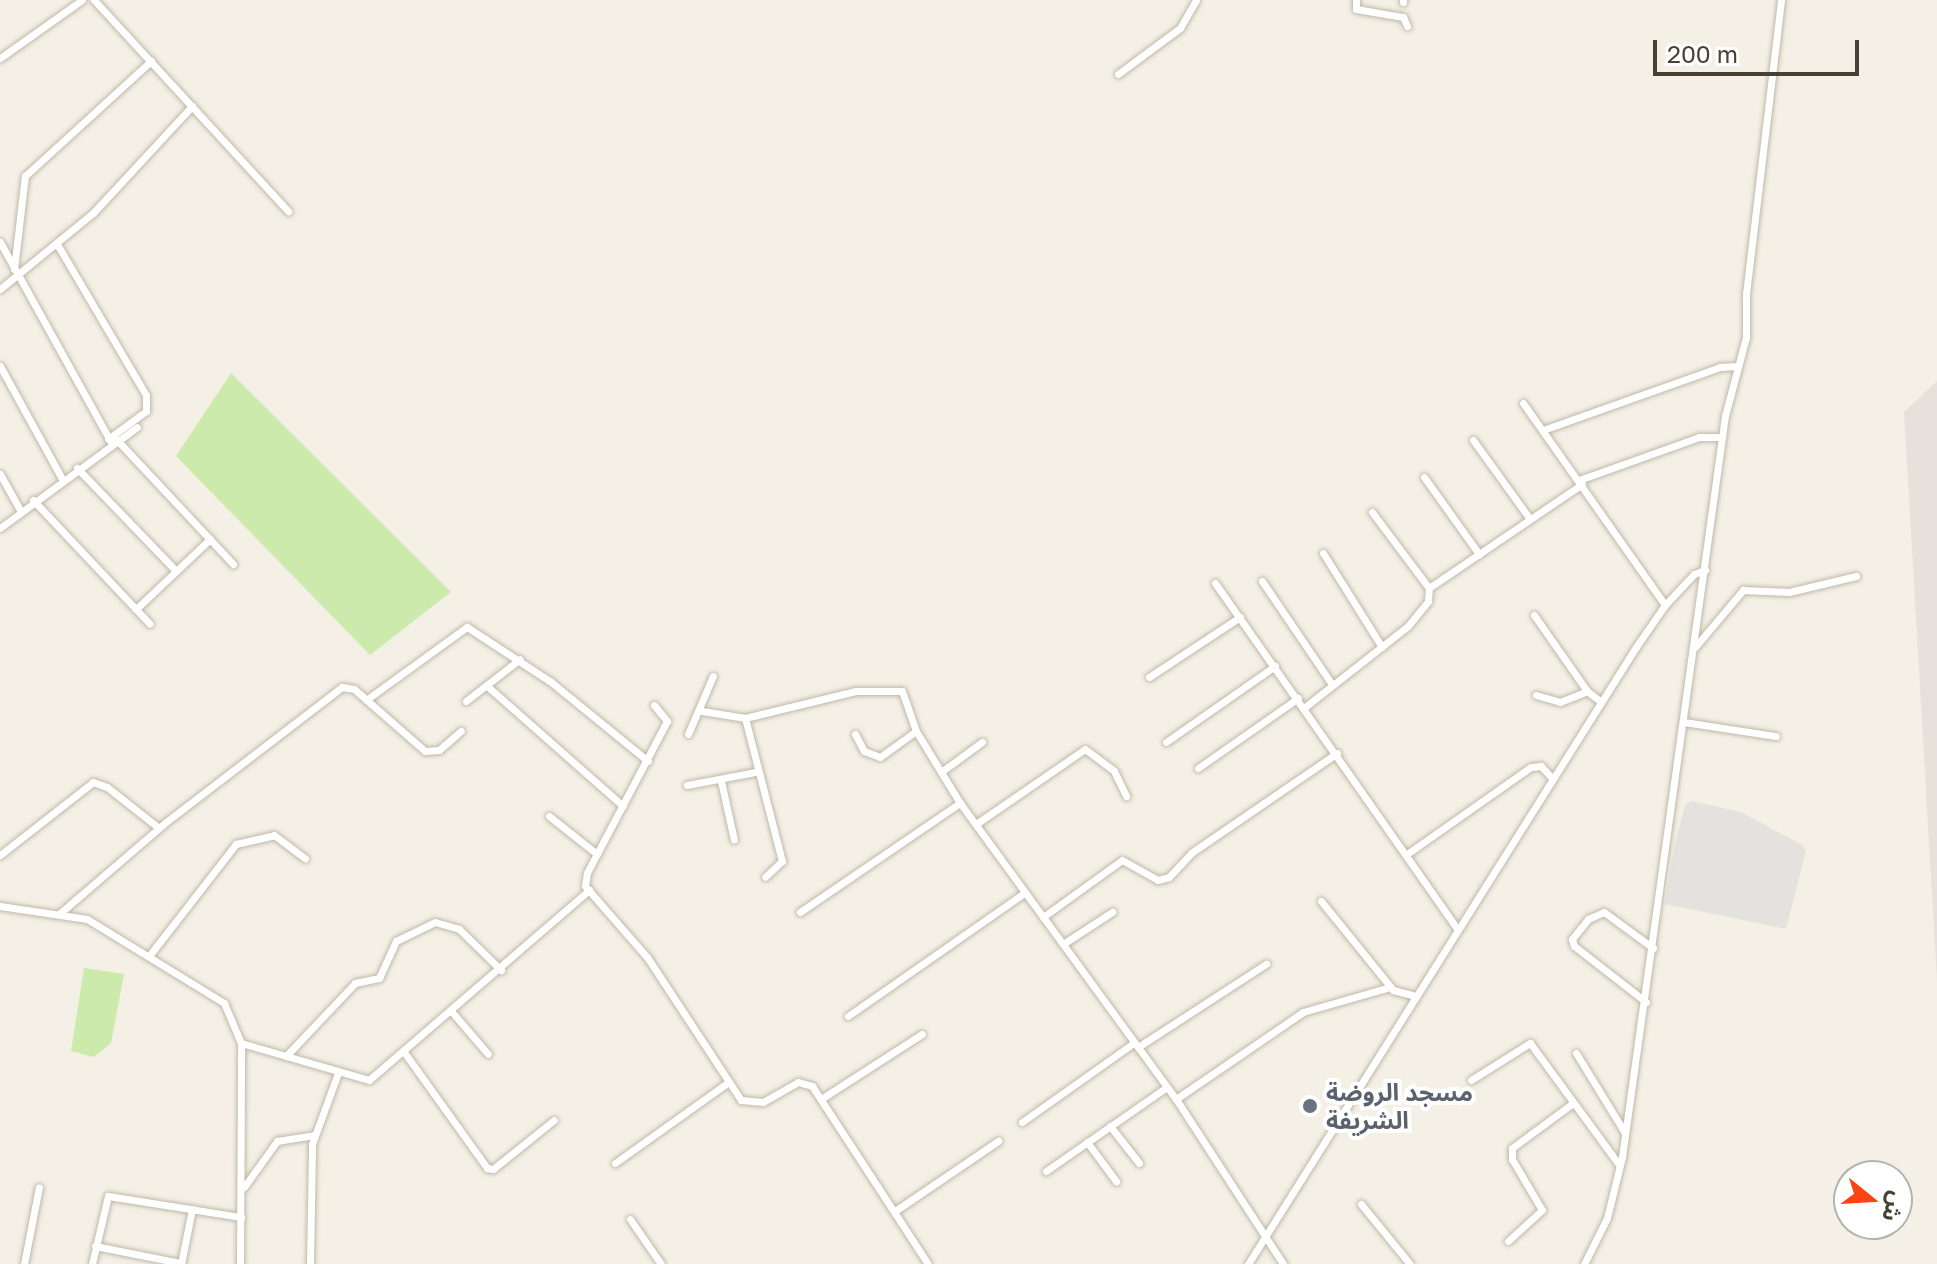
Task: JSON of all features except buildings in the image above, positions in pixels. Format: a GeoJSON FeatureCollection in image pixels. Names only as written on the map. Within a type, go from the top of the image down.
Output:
{"type":"FeatureCollection","features":[{"type":"Feature","properties":{"kind":"street"},"geometry":{"type":"LineString","coordinates":[[0,58],[82,0]]}},
{"type":"Feature","properties":{"kind":"street"},"geometry":{"type":"LineString","coordinates":[[94,0],[288,211]]}},
{"type":"Feature","properties":{"kind":"street"},"geometry":{"type":"LineString","coordinates":[[1118,74],[1180,28],[1196,0]]}},
{"type":"Feature","properties":{"kind":"street"},"geometry":{"type":"LineString","coordinates":[[1356,0],[1356,9],[1403,17],[1407,26]]}},
{"type":"Feature","properties":{"kind":"street"},"geometry":{"type":"LineString","coordinates":[[1584,1264],[1607,1218],[1620,1166],[1646,1002],[1722,437],[1747,327],[1746,294],[1781,0]]}},
{"type":"Feature","properties":{"kind":"street"},"geometry":{"type":"LineString","coordinates":[[16,272],[25,176],[151,61]]}},
{"type":"Feature","properties":{"kind":"street"},"geometry":{"type":"LineString","coordinates":[[0,289],[16,272],[57,244],[120,187],[192,106]]}},
{"type":"Feature","properties":{"kind":"street"},"geometry":{"type":"LineString","coordinates":[[0,242],[112,441],[233,564]]}},
{"type":"Feature","properties":{"kind":"street"},"geometry":{"type":"LineString","coordinates":[[0,528],[146,411],[146,395],[57,244]]}},
{"type":"Feature","properties":{"kind":"street"},"geometry":{"type":"LineString","coordinates":[[0,366],[62,479]]}},
{"type":"Feature","properties":{"kind":"street"},"geometry":{"type":"LineString","coordinates":[[1543,430],[1720,367],[1738,366]]}},
{"type":"Feature","properties":{"kind":"street"},"geometry":{"type":"LineString","coordinates":[[1523,403],[1665,605]]}},
{"type":"Feature","properties":{"kind":"street"},"geometry":{"type":"LineString","coordinates":[[112,441],[137,427]]}},
{"type":"Feature","properties":{"kind":"street"},"geometry":{"type":"LineString","coordinates":[[1305,707],[1419,615],[1429,588],[1581,482],[1699,437],[1722,437]]}},
{"type":"Feature","properties":{"kind":"street"},"geometry":{"type":"LineString","coordinates":[[1473,440],[1530,519]]}},
{"type":"Feature","properties":{"kind":"street"},"geometry":{"type":"LineString","coordinates":[[77,468],[176,571]]}},
{"type":"Feature","properties":{"kind":"street"},"geometry":{"type":"LineString","coordinates":[[0,474],[20,510]]}},
{"type":"Feature","properties":{"kind":"street"},"geometry":{"type":"LineString","coordinates":[[1424,477],[1479,554]]}},
{"type":"Feature","properties":{"kind":"street"},"geometry":{"type":"LineString","coordinates":[[33,500],[150,624]]}},
{"type":"Feature","properties":{"kind":"street"},"geometry":{"type":"LineString","coordinates":[[1372,512],[1429,588]]}},
{"type":"Feature","properties":{"kind":"street"},"geometry":{"type":"LineString","coordinates":[[136,609],[210,539]]}},
{"type":"Feature","properties":{"kind":"street"},"geometry":{"type":"LineString","coordinates":[[1323,553],[1382,647]]}},
{"type":"Feature","properties":{"kind":"street"},"geometry":{"type":"LineString","coordinates":[[1248,1264],[1551,777],[1665,605],[1694,574],[1705,570]]}},
{"type":"Feature","properties":{"kind":"street"},"geometry":{"type":"LineString","coordinates":[[1694,648],[1743,590],[1789,592],[1856,576]]}},
{"type":"Feature","properties":{"kind":"street"},"geometry":{"type":"LineString","coordinates":[[1262,581],[1331,683]]}},
{"type":"Feature","properties":{"kind":"street"},"geometry":{"type":"LineString","coordinates":[[1215,583],[1305,707],[1457,928]]}},
{"type":"Feature","properties":{"kind":"street"},"geometry":{"type":"LineString","coordinates":[[1534,615],[1587,691],[1601,702]]}},
{"type":"Feature","properties":{"kind":"street"},"geometry":{"type":"LineString","coordinates":[[1149,677],[1240,617]]}},
{"type":"Feature","properties":{"kind":"street"},"geometry":{"type":"LineString","coordinates":[[366,700],[464,627],[520,659],[648,761]]}},
{"type":"Feature","properties":{"kind":"street"},"geometry":{"type":"LineString","coordinates":[[466,701],[520,659]]}},
{"type":"Feature","properties":{"kind":"street"},"geometry":{"type":"LineString","coordinates":[[1166,742],[1275,666]]}},
{"type":"Feature","properties":{"kind":"street"},"geometry":{"type":"LineString","coordinates":[[688,734],[702,711],[713,676]]}},
{"type":"Feature","properties":{"kind":"street"},"geometry":{"type":"LineString","coordinates":[[487,686],[623,806]]}},
{"type":"Feature","properties":{"kind":"street"},"geometry":{"type":"LineString","coordinates":[[59,914],[159,828],[342,687],[354,689],[425,751],[439,750],[461,731]]}},
{"type":"Feature","properties":{"kind":"street"},"geometry":{"type":"LineString","coordinates":[[702,711],[745,718],[856,691],[896,688],[902,691],[916,731],[960,803],[1176,1099],[1283,1264]]}},
{"type":"Feature","properties":{"kind":"street"},"geometry":{"type":"LineString","coordinates":[[1536,695],[1560,702],[1587,691]]}},
{"type":"Feature","properties":{"kind":"street"},"geometry":{"type":"LineString","coordinates":[[1198,768],[1298,698]]}},
{"type":"Feature","properties":{"kind":"street"},"geometry":{"type":"LineString","coordinates":[[654,705],[668,719],[584,879],[589,890],[647,957],[727,1083],[745,1103],[763,1102],[802,1081],[821,1099],[928,1264]]}},
{"type":"Feature","properties":{"kind":"street"},"geometry":{"type":"LineString","coordinates":[[745,718],[755,772],[782,861],[765,877]]}},
{"type":"Feature","properties":{"kind":"street"},"geometry":{"type":"LineString","coordinates":[[1684,722],[1776,736]]}},
{"type":"Feature","properties":{"kind":"street"},"geometry":{"type":"LineString","coordinates":[[855,734],[864,751],[880,757],[916,731]]}},
{"type":"Feature","properties":{"kind":"street"},"geometry":{"type":"LineString","coordinates":[[941,772],[982,742]]}},
{"type":"Feature","properties":{"kind":"street"},"geometry":{"type":"LineString","coordinates":[[976,824],[1085,749],[1108,764],[1126,796]]}},
{"type":"Feature","properties":{"kind":"street"},"geometry":{"type":"LineString","coordinates":[[1043,917],[1122,860],[1158,880],[1169,877],[1191,853],[1337,753]]}},
{"type":"Feature","properties":{"kind":"street"},"geometry":{"type":"LineString","coordinates":[[1407,854],[1531,767],[1541,766],[1551,777]]}},
{"type":"Feature","properties":{"kind":"street"},"geometry":{"type":"LineString","coordinates":[[687,785],[721,781],[755,772]]}},
{"type":"Feature","properties":{"kind":"street"},"geometry":{"type":"LineString","coordinates":[[721,781],[734,840]]}},
{"type":"Feature","properties":{"kind":"street"},"geometry":{"type":"LineString","coordinates":[[0,855],[93,782],[107,787],[159,828]]}},
{"type":"Feature","properties":{"kind":"street"},"geometry":{"type":"LineString","coordinates":[[800,912],[960,803]]}},
{"type":"Feature","properties":{"kind":"street"},"geometry":{"type":"LineString","coordinates":[[549,816],[597,854]]}},
{"type":"Feature","properties":{"kind":"street"},"geometry":{"type":"LineString","coordinates":[[149,956],[236,844],[274,835],[305,858]]}},
{"type":"Feature","properties":{"kind":"street"},"geometry":{"type":"LineString","coordinates":[[241,1043],[338,1073],[372,1080],[589,890]]}},
{"type":"Feature","properties":{"kind":"street"},"geometry":{"type":"LineString","coordinates":[[848,1016],[1024,893]]}},
{"type":"Feature","properties":{"kind":"street"},"geometry":{"type":"LineString","coordinates":[[1321,901],[1390,987],[1416,996]]}},
{"type":"Feature","properties":{"kind":"street"},"geometry":{"type":"LineString","coordinates":[[0,906],[87,919],[224,1003],[241,1043],[243,1187],[240,1264]]}},
{"type":"Feature","properties":{"kind":"street"},"geometry":{"type":"LineString","coordinates":[[1063,944],[1112,912]]}},
{"type":"Feature","properties":{"kind":"street"},"geometry":{"type":"LineString","coordinates":[[1646,1002],[1574,946],[1572,939],[1588,919],[1604,912],[1653,948]]}},
{"type":"Feature","properties":{"kind":"street"},"geometry":{"type":"LineString","coordinates":[[286,1056],[355,983],[379,978],[396,941],[435,922],[459,929],[501,970]]}},
{"type":"Feature","properties":{"kind":"street"},"geometry":{"type":"LineString","coordinates":[[1022,1122],[1137,1044],[1266,964]]}},
{"type":"Feature","properties":{"kind":"street"},"geometry":{"type":"LineString","coordinates":[[1176,1099],[1303,1012],[1390,987]]}},
{"type":"Feature","properties":{"kind":"street"},"geometry":{"type":"LineString","coordinates":[[452,1012],[488,1054]]}},
{"type":"Feature","properties":{"kind":"street"},"geometry":{"type":"LineString","coordinates":[[821,1099],[922,1034]]}},
{"type":"Feature","properties":{"kind":"street"},"geometry":{"type":"LineString","coordinates":[[1471,1080],[1530,1043],[1620,1166]]}},
{"type":"Feature","properties":{"kind":"street"},"geometry":{"type":"LineString","coordinates":[[404,1052],[487,1168],[493,1169],[554,1120]]}},
{"type":"Feature","properties":{"kind":"street"},"geometry":{"type":"LineString","coordinates":[[1576,1053],[1625,1133]]}},
{"type":"Feature","properties":{"kind":"street"},"geometry":{"type":"LineString","coordinates":[[310,1264],[313,1135],[338,1073]]}},
{"type":"Feature","properties":{"kind":"street"},"geometry":{"type":"LineString","coordinates":[[615,1163],[727,1083]]}},
{"type":"Feature","properties":{"kind":"street"},"geometry":{"type":"LineString","coordinates":[[1046,1171],[1167,1087]]}},
{"type":"Feature","properties":{"kind":"street"},"geometry":{"type":"LineString","coordinates":[[1508,1241],[1542,1210],[1512,1159],[1512,1148],[1573,1103]]}},
{"type":"Feature","properties":{"kind":"street"},"geometry":{"type":"LineString","coordinates":[[1110,1126],[1139,1163]]}},
{"type":"Feature","properties":{"kind":"street"},"geometry":{"type":"LineString","coordinates":[[243,1187],[277,1141],[313,1135]]}},
{"type":"Feature","properties":{"kind":"street"},"geometry":{"type":"LineString","coordinates":[[895,1211],[998,1141]]}},
{"type":"Feature","properties":{"kind":"street"},"geometry":{"type":"LineString","coordinates":[[1087,1142],[1116,1181]]}},
{"type":"Feature","properties":{"kind":"street"},"geometry":{"type":"LineString","coordinates":[[24,1264],[39,1187]]}},
{"type":"Feature","properties":{"kind":"street"},"geometry":{"type":"LineString","coordinates":[[92,1264],[107,1197],[241,1217]]}},
{"type":"Feature","properties":{"kind":"street"},"geometry":{"type":"LineString","coordinates":[[1361,1204],[1410,1264]]}},
{"type":"Feature","properties":{"kind":"street"},"geometry":{"type":"LineString","coordinates":[[95,1246],[181,1263],[192,1209]]}},
{"type":"Feature","properties":{"kind":"street"},"geometry":{"type":"LineString","coordinates":[[630,1219],[661,1264]]}},
{"type":"Feature","properties":{"kind":"shaded area"},"geometry":{"type":"Polygon","coordinates":[[[1937,381],[1937,980],[1904,412],[1937,381]]]}},
{"type":"Feature","properties":{"kind":"shaded area"},"geometry":{"type":"Polygon","coordinates":[[[1691,801],[1741,812],[1802,845],[1806,851],[1786,929],[1665,904],[1674,848],[1685,805],[1691,801]]]}},
{"type":"Feature","properties":{"kind":"green space"},"geometry":{"type":"Polygon","coordinates":[[[231,373],[451,592],[370,655],[176,456],[231,373]]]}},
{"type":"Feature","properties":{"kind":"green space"},"geometry":{"type":"Polygon","coordinates":[[[84,968],[124,974],[111,1043],[94,1057],[71,1051],[84,968]]]}},
{"type":"Feature","properties":{"kind":"place","name":"مسجد الروضة الشريفة"},"geometry":{"type":"Point","coordinates":[1310,1106]}}]}
